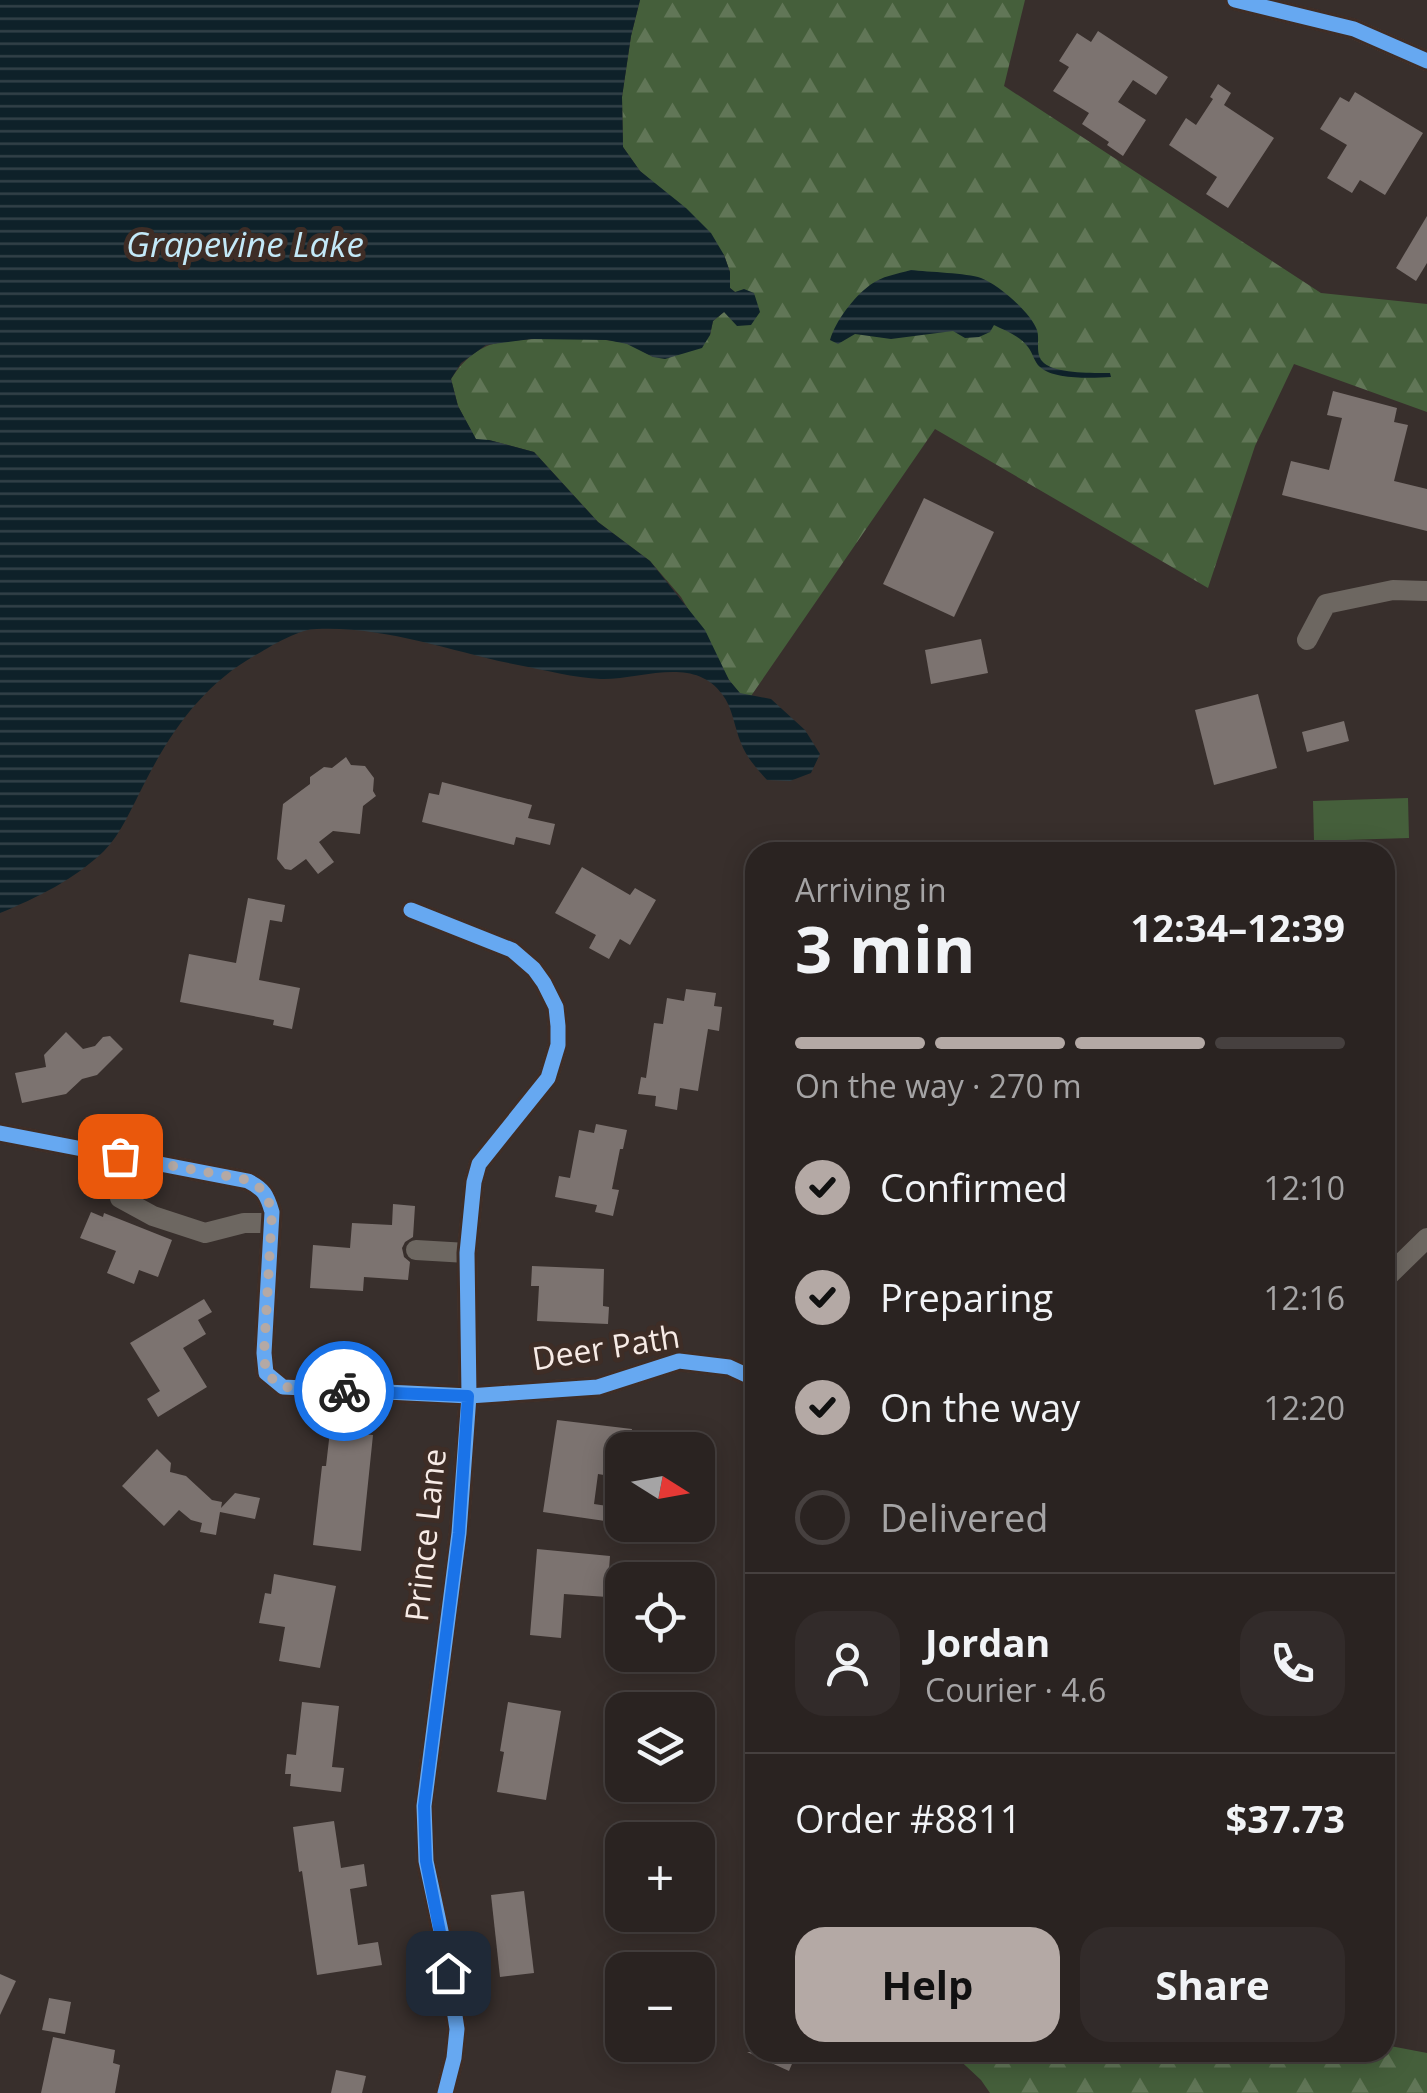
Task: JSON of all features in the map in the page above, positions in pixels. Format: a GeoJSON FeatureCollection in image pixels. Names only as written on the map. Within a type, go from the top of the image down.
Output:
{"type":"FeatureCollection","features":[{"type":"Feature","properties":{"kind":"street"},"geometry":{"type":"LineString","coordinates":[[1235,0],[1354,29],[1427,61]]}},
{"type":"Feature","properties":{"kind":"street"},"geometry":{"type":"LineString","coordinates":[[1307,640],[1326,604],[1393,590],[1427,591]]}},
{"type":"Feature","properties":{"kind":"street","name":"Prince Lane"},"geometry":{"type":"LineString","coordinates":[[410,910],[512,950],[534,969],[557,1009],[558,1044],[548,1078],[479,1164],[474,1182],[468,1253],[468,1396],[459,1533],[424,1806],[426,1861],[457,2029],[445,2093]]}},
{"type":"Feature","properties":{"kind":"street"},"geometry":{"type":"LineString","coordinates":[[0,1133],[248,1180],[267,1194],[272,1223],[244,1223],[205,1233],[154,1216],[120,1198],[120,1156]]}},
{"type":"Feature","properties":{"kind":"street","name":"Deer Path"},"geometry":{"type":"LineString","coordinates":[[272,1223],[264,1354],[266,1374],[283,1387],[468,1396],[598,1387],[679,1361],[729,1367],[745,1374]]}},
{"type":"Feature","properties":{"kind":"street"},"geometry":{"type":"LineString","coordinates":[[1395,1269],[1427,1238]]}},
{"type":"Feature","properties":{"kind":"street"},"geometry":{"type":"LineString","coordinates":[[416,1250],[468,1253]]}},
{"type":"Feature","properties":{"kind":"green space"},"geometry":{"type":"Polygon","coordinates":[[[640,0],[1025,0],[1004,86],[1321,293],[1427,304],[1427,412],[1294,364],[1255,446],[1208,588],[935,429],[751,696],[740,694],[681,597],[650,561],[598,522],[534,452],[476,440],[458,406],[451,379],[480,350],[513,341],[596,339],[628,344],[653,357],[710,335],[713,321],[724,312],[735,292],[730,288],[724,255],[640,171],[623,147],[622,97],[640,0]]]}},
{"type":"Feature","properties":{"kind":"green space"},"geometry":{"type":"Polygon","coordinates":[[[1408,798],[1409,838],[1314,841],[1313,801],[1408,798]]]}},
{"type":"Feature","properties":{"kind":"green space"},"geometry":{"type":"Polygon","coordinates":[[[1395,2047],[1427,2053],[1427,2093],[990,2093],[962,2062],[1395,2062],[1395,2047]]]}},
{"type":"Feature","properties":{"kind":"water","name":"Grapevine Lake"},"geometry":{"type":"Polygon","coordinates":[[[0,0],[640,0],[622,97],[623,147],[640,171],[711,233],[730,272],[730,288],[754,293],[760,312],[751,325],[737,326],[724,312],[713,321],[702,348],[665,359],[607,340],[531,339],[486,345],[461,363],[451,379],[458,406],[476,439],[534,452],[598,522],[650,561],[705,630],[729,680],[740,693],[771,699],[805,730],[820,754],[811,773],[790,781],[767,780],[743,748],[726,699],[710,682],[696,675],[666,672],[601,679],[580,677],[394,636],[343,629],[310,630],[241,664],[206,693],[166,745],[121,828],[104,851],[55,887],[0,913],[0,0]]]}},
{"type":"Feature","properties":{"kind":"water"},"geometry":{"type":"Polygon","coordinates":[[[911,270],[988,281],[1034,323],[1039,354],[1047,365],[1074,372],[1110,373],[1111,377],[1074,377],[1046,371],[1021,340],[994,325],[979,337],[965,338],[953,331],[891,339],[855,334],[838,344],[830,340],[841,317],[864,290],[880,279],[911,270]]]}},
{"type":"Feature","properties":{"kind":"building"},"geometry":{"type":"Polygon","coordinates":[[[1098,31],[1168,77],[1156,95],[1133,80],[1118,102],[1146,120],[1123,156],[1082,124],[1089,113],[1053,91],[1069,67],[1059,61],[1077,33],[1091,42],[1098,31]]]}},
{"type":"Feature","properties":{"kind":"building"},"geometry":{"type":"Polygon","coordinates":[[[1218,84],[1231,93],[1224,105],[1274,138],[1228,208],[1206,194],[1217,177],[1169,145],[1186,118],[1196,125],[1218,84]]]}},
{"type":"Feature","properties":{"kind":"building"},"geometry":{"type":"Polygon","coordinates":[[[1355,92],[1423,133],[1385,195],[1360,180],[1352,193],[1327,178],[1347,145],[1320,129],[1340,97],[1349,102],[1355,92]]]}},
{"type":"Feature","properties":{"kind":"building"},"geometry":{"type":"Polygon","coordinates":[[[1427,216],[1427,263],[1416,281],[1396,268],[1427,216]]]}},
{"type":"Feature","properties":{"kind":"building"},"geometry":{"type":"Polygon","coordinates":[[[1333,391],[1397,408],[1394,422],[1408,425],[1394,481],[1427,489],[1427,531],[1282,495],[1291,461],[1329,470],[1342,418],[1327,415],[1333,391]]]}},
{"type":"Feature","properties":{"kind":"building"},"geometry":{"type":"Polygon","coordinates":[[[924,498],[994,532],[954,617],[883,584],[924,498]]]}},
{"type":"Feature","properties":{"kind":"building"},"geometry":{"type":"Polygon","coordinates":[[[981,639],[988,673],[931,684],[925,650],[981,639]]]}},
{"type":"Feature","properties":{"kind":"building"},"geometry":{"type":"Polygon","coordinates":[[[1258,694],[1277,768],[1214,785],[1195,710],[1258,694]]]}},
{"type":"Feature","properties":{"kind":"building"},"geometry":{"type":"Polygon","coordinates":[[[1344,721],[1349,741],[1307,752],[1302,732],[1344,721]]]}},
{"type":"Feature","properties":{"kind":"building"},"geometry":{"type":"Polygon","coordinates":[[[346,757],[351,765],[365,766],[374,778],[376,796],[363,806],[360,834],[333,831],[319,842],[334,862],[318,874],[306,859],[291,870],[285,869],[277,859],[283,804],[310,784],[310,777],[346,757]]]}},
{"type":"Feature","properties":{"kind":"building"},"geometry":{"type":"Polygon","coordinates":[[[442,782],[532,805],[528,818],[555,824],[550,845],[516,837],[514,845],[422,822],[429,793],[439,795],[442,782]]]}},
{"type":"Feature","properties":{"kind":"building"},"geometry":{"type":"Polygon","coordinates":[[[582,867],[630,895],[635,888],[656,900],[630,945],[620,939],[609,959],[589,948],[596,935],[555,913],[582,867]]]}},
{"type":"Feature","properties":{"kind":"building"},"geometry":{"type":"Polygon","coordinates":[[[248,898],[285,905],[282,922],[270,920],[259,980],[300,988],[292,1029],[273,1025],[274,1020],[180,1002],[189,954],[236,963],[248,898]]]}},
{"type":"Feature","properties":{"kind":"building"},"geometry":{"type":"Polygon","coordinates":[[[686,989],[716,993],[714,1006],[722,1007],[719,1031],[708,1029],[698,1091],[680,1088],[677,1110],[655,1106],[656,1096],[638,1094],[641,1077],[646,1078],[654,1023],[663,1024],[667,998],[684,1001],[686,989]]]}},
{"type":"Feature","properties":{"kind":"building"},"geometry":{"type":"Polygon","coordinates":[[[66,1032],[83,1049],[110,1036],[123,1049],[97,1075],[82,1079],[66,1094],[22,1103],[15,1073],[46,1067],[44,1055],[66,1032]]]}},
{"type":"Feature","properties":{"kind":"building"},"geometry":{"type":"Polygon","coordinates":[[[596,1124],[627,1130],[612,1189],[619,1190],[613,1216],[595,1212],[597,1205],[555,1197],[559,1176],[570,1178],[579,1130],[594,1133],[596,1124]]]}},
{"type":"Feature","properties":{"kind":"building"},"geometry":{"type":"Polygon","coordinates":[[[393,1204],[415,1206],[413,1237],[402,1248],[410,1262],[408,1280],[364,1277],[363,1291],[310,1288],[313,1245],[350,1248],[352,1223],[392,1225],[393,1204]]]}},
{"type":"Feature","properties":{"kind":"building"},"geometry":{"type":"Polygon","coordinates":[[[91,1212],[103,1217],[104,1213],[172,1240],[158,1277],[139,1270],[134,1284],[107,1273],[116,1251],[80,1238],[91,1212]]]}},
{"type":"Feature","properties":{"kind":"building"},"geometry":{"type":"Polygon","coordinates":[[[532,1266],[604,1269],[603,1306],[609,1307],[608,1324],[537,1321],[539,1286],[531,1286],[532,1266]]]}},
{"type":"Feature","properties":{"kind":"building"},"geometry":{"type":"Polygon","coordinates":[[[204,1299],[212,1312],[198,1320],[206,1334],[183,1348],[207,1387],[158,1417],[147,1399],[160,1391],[130,1343],[204,1299]]]}},
{"type":"Feature","properties":{"kind":"building"},"geometry":{"type":"Polygon","coordinates":[[[557,1420],[632,1429],[605,1432],[605,1475],[598,1474],[594,1504],[605,1506],[605,1521],[543,1512],[557,1420]]]}},
{"type":"Feature","properties":{"kind":"building"},"geometry":{"type":"Polygon","coordinates":[[[330,1431],[373,1435],[361,1551],[313,1545],[330,1431]]]}},
{"type":"Feature","properties":{"kind":"building"},"geometry":{"type":"Polygon","coordinates":[[[157,1449],[171,1463],[170,1472],[186,1476],[212,1500],[222,1502],[221,1508],[235,1493],[260,1498],[255,1519],[220,1512],[216,1535],[200,1532],[202,1523],[179,1510],[164,1526],[122,1486],[157,1449]]]}},
{"type":"Feature","properties":{"kind":"building"},"geometry":{"type":"Polygon","coordinates":[[[537,1549],[610,1556],[610,1562],[605,1562],[605,1597],[564,1594],[561,1638],[530,1635],[537,1549]]]}},
{"type":"Feature","properties":{"kind":"building"},"geometry":{"type":"Polygon","coordinates":[[[274,1574],[336,1586],[320,1668],[279,1661],[285,1627],[259,1623],[265,1593],[271,1594],[274,1574]]]}},
{"type":"Feature","properties":{"kind":"building"},"geometry":{"type":"Polygon","coordinates":[[[302,1702],[339,1706],[332,1767],[344,1768],[341,1792],[290,1786],[291,1774],[285,1774],[287,1754],[296,1755],[302,1702]]]}},
{"type":"Feature","properties":{"kind":"building"},"geometry":{"type":"Polygon","coordinates":[[[508,1702],[561,1711],[546,1800],[497,1792],[508,1702]]]}},
{"type":"Feature","properties":{"kind":"building"},"geometry":{"type":"Polygon","coordinates":[[[334,1821],[341,1868],[364,1864],[367,1886],[350,1889],[358,1945],[378,1942],[382,1965],[317,1975],[293,1827],[334,1821]]]}},
{"type":"Feature","properties":{"kind":"building"},"geometry":{"type":"Polygon","coordinates":[[[524,1891],[534,1973],[500,1977],[491,1895],[524,1891]]]}},
{"type":"Feature","properties":{"kind":"building"},"geometry":{"type":"Polygon","coordinates":[[[0,1974],[16,1981],[0,2015],[0,1974]]]}},
{"type":"Feature","properties":{"kind":"building"},"geometry":{"type":"Polygon","coordinates":[[[49,1998],[71,2002],[65,2034],[42,2030],[49,1998]]]}},
{"type":"Feature","properties":{"kind":"building"},"geometry":{"type":"Polygon","coordinates":[[[53,2037],[115,2050],[113,2063],[120,2065],[115,2093],[41,2093],[53,2037]]]}},
{"type":"Feature","properties":{"kind":"building"},"geometry":{"type":"Polygon","coordinates":[[[769,2062],[793,2062],[789,2071],[769,2062]]]}},
{"type":"Feature","properties":{"kind":"building"},"geometry":{"type":"Polygon","coordinates":[[[336,2070],[366,2076],[362,2093],[331,2093],[336,2070]]]}},
{"type":"Feature","properties":{"kind":"cycle path"},"geometry":{"type":"LineString","coordinates":[[1235,0],[1354,29],[1427,61]]}},
{"type":"Feature","properties":{"kind":"cycle path"},"geometry":{"type":"LineString","coordinates":[[411,910],[512,950],[544,983],[556,1007],[558,1026],[558,1045],[548,1078],[479,1164],[474,1182],[467,1253],[469,1396],[459,1533],[424,1806],[426,1861],[457,2029],[445,2093]]}},
{"type":"Feature","properties":{"kind":"cycle path"},"geometry":{"type":"LineString","coordinates":[[0,1133],[248,1181],[261,1190],[272,1212],[266,1373],[283,1387],[469,1396],[598,1387],[679,1361],[729,1367],[745,1374]]}},
{"type":"Feature","properties":{"kind":"way so far"},"geometry":{"type":"LineString","coordinates":[[120,1156],[248,1180],[261,1187],[272,1212],[266,1374],[283,1387],[344,1391]]}},
{"type":"Feature","properties":{"kind":"route"},"geometry":{"type":"LineString","coordinates":[[344,1391],[468,1396],[459,1533],[424,1806],[426,1861],[448,1973]]}}]}
